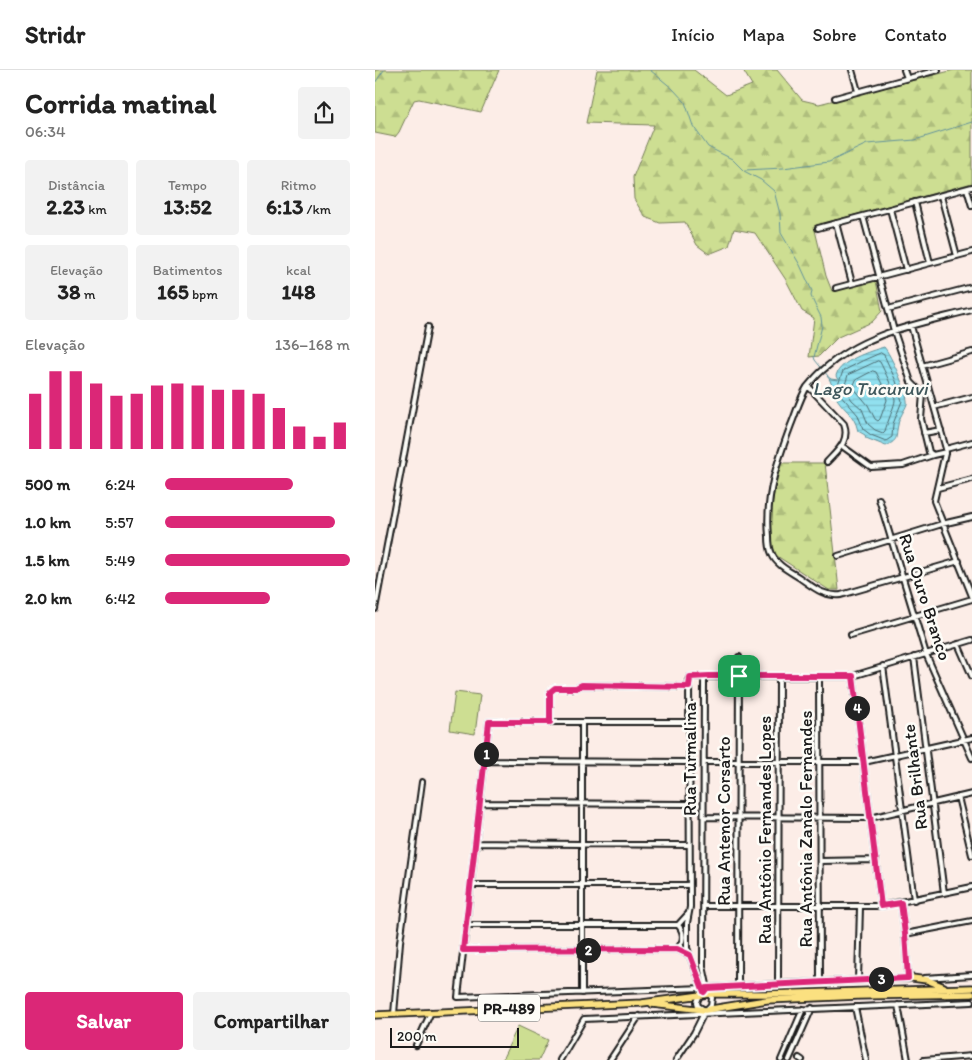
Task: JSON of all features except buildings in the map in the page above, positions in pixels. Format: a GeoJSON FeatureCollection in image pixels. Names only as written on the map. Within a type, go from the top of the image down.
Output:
{"type":"FeatureCollection","features":[{"type":"Feature","properties":{"kind":"main road"},"geometry":{"type":"LineString","coordinates":[[910,978],[927,980],[945,988]]}},
{"type":"Feature","properties":{"kind":"main road","name":"PR-489"},"geometry":{"type":"LineString","coordinates":[[375,1015],[642,1003],[704,991],[767,994],[972,988]]}},
{"type":"Feature","properties":{"kind":"main road","name":"PR-489"},"geometry":{"type":"LineString","coordinates":[[642,1003],[705,1011],[767,1000],[972,994]]}},
{"type":"Feature","properties":{"kind":"street"},"geometry":{"type":"LineString","coordinates":[[852,70],[858,91]]}},
{"type":"Feature","properties":{"kind":"street"},"geometry":{"type":"LineString","coordinates":[[904,70],[907,78]]}},
{"type":"Feature","properties":{"kind":"street"},"geometry":{"type":"LineString","coordinates":[[835,98],[939,70]]}},
{"type":"Feature","properties":{"kind":"street"},"geometry":{"type":"LineString","coordinates":[[818,228],[970,188],[972,206]]}},
{"type":"Feature","properties":{"kind":"street"},"geometry":{"type":"LineString","coordinates":[[941,196],[957,256]]}},
{"type":"Feature","properties":{"kind":"street"},"geometry":{"type":"LineString","coordinates":[[915,202],[930,263]]}},
{"type":"Feature","properties":{"kind":"street"},"geometry":{"type":"LineString","coordinates":[[889,209],[905,270]]}},
{"type":"Feature","properties":{"kind":"street"},"geometry":{"type":"LineString","coordinates":[[863,216],[894,331],[911,382],[923,394],[921,420],[929,452],[933,455]]}},
{"type":"Feature","properties":{"kind":"street"},"geometry":{"type":"LineString","coordinates":[[836,223],[852,283]]}},
{"type":"Feature","properties":{"kind":"street"},"geometry":{"type":"LineString","coordinates":[[836,288],[972,252]]}},
{"type":"Feature","properties":{"kind":"street"},"geometry":{"type":"LineString","coordinates":[[888,309],[972,287]]}},
{"type":"Feature","properties":{"kind":"street"},"geometry":{"type":"LineString","coordinates":[[959,561],[841,595],[827,595],[775,560],[770,549],[768,516],[773,475],[798,406],[808,386],[823,370],[855,345],[894,331],[972,310]]}},
{"type":"Feature","properties":{"kind":"street"},"geometry":{"type":"LineString","coordinates":[[851,635],[972,597],[969,582],[934,502],[946,450],[911,326]]}},
{"type":"Feature","properties":{"kind":"street"},"geometry":{"type":"LineString","coordinates":[[375,609],[428,327]]}},
{"type":"Feature","properties":{"kind":"street"},"geometry":{"type":"LineString","coordinates":[[922,366],[972,352]]}},
{"type":"Feature","properties":{"kind":"street"},"geometry":{"type":"LineString","coordinates":[[808,386],[845,424],[847,432],[842,446],[827,462]]}},
{"type":"Feature","properties":{"kind":"street"},"geometry":{"type":"LineString","coordinates":[[934,407],[972,397]]}},
{"type":"Feature","properties":{"kind":"street"},"geometry":{"type":"LineString","coordinates":[[924,433],[941,430]]}},
{"type":"Feature","properties":{"kind":"street"},"geometry":{"type":"LineString","coordinates":[[842,446],[871,467],[876,468],[903,465],[972,442]]}},
{"type":"Feature","properties":{"kind":"street"},"geometry":{"type":"LineString","coordinates":[[938,488],[972,479]]}},
{"type":"Feature","properties":{"kind":"street","name":"Rua Ouro Branco"},"geometry":{"type":"LineString","coordinates":[[879,499],[926,654],[972,758]]}},
{"type":"Feature","properties":{"kind":"street"},"geometry":{"type":"LineString","coordinates":[[838,556],[942,524],[972,518]]}},
{"type":"Feature","properties":{"kind":"street","name":"Rua Turmalina"},"geometry":{"type":"LineString","coordinates":[[704,991],[705,677],[853,676],[972,640]]}},
{"type":"Feature","properties":{"kind":"street"},"geometry":{"type":"LineString","coordinates":[[958,644],[972,676]]}},
{"type":"Feature","properties":{"kind":"street","name":"Rua Antenor Corsarto"},"geometry":{"type":"LineString","coordinates":[[738,986],[739,657]]}},
{"type":"Feature","properties":{"kind":"street","name":"Rua Brilhante"},"geometry":{"type":"LineString","coordinates":[[914,657],[944,893]]}},
{"type":"Feature","properties":{"kind":"street"},"geometry":{"type":"LineString","coordinates":[[883,666],[914,900]]}},
{"type":"Feature","properties":{"kind":"street","name":"Rua Antônia Zanalo Fernandes"},"geometry":{"type":"LineString","coordinates":[[819,676],[820,982]]}},
{"type":"Feature","properties":{"kind":"street"},"geometry":{"type":"LineString","coordinates":[[853,676],[881,906]]}},
{"type":"Feature","properties":{"kind":"street"},"geometry":{"type":"LineString","coordinates":[[676,1060],[712,1002],[704,991],[687,942],[689,912],[689,687],[690,677],[705,677]]}},
{"type":"Feature","properties":{"kind":"street","name":"Rua Antônio Fernandes Lopes"},"geometry":{"type":"LineString","coordinates":[[778,984],[779,677]]}},
{"type":"Feature","properties":{"kind":"street"},"geometry":{"type":"LineString","coordinates":[[550,722],[550,692],[555,688],[576,688],[582,685],[689,687]]}},
{"type":"Feature","properties":{"kind":"street"},"geometry":{"type":"LineString","coordinates":[[689,722],[489,722],[457,997],[704,991],[738,986],[972,975]]}},
{"type":"Feature","properties":{"kind":"street"},"geometry":{"type":"LineString","coordinates":[[582,722],[582,993]]}},
{"type":"Feature","properties":{"kind":"street"},"geometry":{"type":"LineString","coordinates":[[704,762],[864,762],[972,738]]}},
{"type":"Feature","properties":{"kind":"street"},"geometry":{"type":"LineString","coordinates":[[485,761],[688,762]]}},
{"type":"Feature","properties":{"kind":"street"},"geometry":{"type":"LineString","coordinates":[[394,1014],[400,942],[422,782]]}},
{"type":"Feature","properties":{"kind":"street"},"geometry":{"type":"LineString","coordinates":[[704,817],[871,818],[972,794]]}},
{"type":"Feature","properties":{"kind":"street"},"geometry":{"type":"LineString","coordinates":[[958,797],[972,854]]}},
{"type":"Feature","properties":{"kind":"street"},"geometry":{"type":"LineString","coordinates":[[480,803],[688,804]]}},
{"type":"Feature","properties":{"kind":"street"},"geometry":{"type":"LineString","coordinates":[[475,843],[689,845]]}},
{"type":"Feature","properties":{"kind":"street"},"geometry":{"type":"LineString","coordinates":[[820,861],[876,860]]}},
{"type":"Feature","properties":{"kind":"street"},"geometry":{"type":"LineString","coordinates":[[471,885],[689,885]]}},
{"type":"Feature","properties":{"kind":"street"},"geometry":{"type":"LineString","coordinates":[[704,906],[881,906],[972,887]]}},
{"type":"Feature","properties":{"kind":"street"},"geometry":{"type":"LineString","coordinates":[[901,903],[910,978]]}},
{"type":"Feature","properties":{"kind":"street"},"geometry":{"type":"LineString","coordinates":[[858,980],[859,907]]}},
{"type":"Feature","properties":{"kind":"street"},"geometry":{"type":"LineString","coordinates":[[466,925],[678,925],[689,912]]}},
{"type":"Feature","properties":{"kind":"street"},"geometry":{"type":"LineString","coordinates":[[905,934],[972,921]]}},
{"type":"Feature","properties":{"kind":"street"},"geometry":{"type":"LineString","coordinates":[[677,949],[682,944],[683,937],[681,928],[678,925]]}},
{"type":"Feature","properties":{"kind":"street"},"geometry":{"type":"LineString","coordinates":[[463,950],[677,949],[690,955]]}},
{"type":"Feature","properties":{"kind":"street"},"geometry":{"type":"LineString","coordinates":[[704,991],[698,998],[697,1005],[705,1011]]}},
{"type":"Feature","properties":{"kind":"street"},"geometry":{"type":"LineString","coordinates":[[560,1060],[584,1019],[705,1011],[972,1002]]}},
{"type":"Feature","properties":{"kind":"street"},"geometry":{"type":"LineString","coordinates":[[898,1005],[908,1060]]}},
{"type":"Feature","properties":{"kind":"street"},"geometry":{"type":"LineString","coordinates":[[855,1007],[866,1060]]}},
{"type":"Feature","properties":{"kind":"street"},"geometry":{"type":"LineString","coordinates":[[789,1060],[797,1056],[812,1008]]}},
{"type":"Feature","properties":{"kind":"street"},"geometry":{"type":"LineString","coordinates":[[781,1060],[803,1009]]}},
{"type":"Feature","properties":{"kind":"street"},"geometry":{"type":"LineString","coordinates":[[416,1045],[431,1012]]}},
{"type":"Feature","properties":{"kind":"street"},"geometry":{"type":"LineString","coordinates":[[610,1060],[639,1016]]}},
{"type":"Feature","properties":{"kind":"street"},"geometry":{"type":"LineString","coordinates":[[924,1060],[972,1056]]}},
{"type":"Feature","properties":{"kind":"green space"},"geometry":{"type":"Polygon","coordinates":[[[375,70],[499,70],[481,112],[419,99],[414,100],[395,137],[375,133],[375,70]]]}},
{"type":"Feature","properties":{"kind":"green space"},"geometry":{"type":"Polygon","coordinates":[[[597,70],[694,70],[726,95],[752,85],[743,70],[777,70],[802,100],[819,104],[954,70],[972,70],[972,183],[814,226],[826,276],[832,291],[876,281],[882,311],[872,322],[838,337],[819,356],[809,357],[814,318],[802,311],[786,280],[755,233],[734,229],[729,246],[709,254],[697,245],[685,222],[660,223],[645,217],[634,199],[633,177],[654,125],[586,123],[597,70]]]}},
{"type":"Feature","properties":{"kind":"green space"},"geometry":{"type":"Polygon","coordinates":[[[782,463],[825,463],[839,590],[829,590],[777,556],[773,548],[770,538],[771,511],[782,463]]]}},
{"type":"Feature","properties":{"kind":"green space"},"geometry":{"type":"Polygon","coordinates":[[[455,692],[480,695],[475,734],[450,730],[455,692]]]}},
{"type":"Feature","properties":{"kind":"green space"},"geometry":{"type":"Polygon","coordinates":[[[518,1026],[548,1040],[539,1060],[502,1060],[518,1026]]]}},
{"type":"Feature","properties":{"kind":"water","name":"Lago Tucuruvi"},"geometry":{"type":"Polygon","coordinates":[[[884,347],[899,374],[907,399],[896,437],[886,446],[866,438],[865,435],[858,431],[854,419],[838,400],[827,376],[838,380],[836,376],[838,371],[849,361],[884,347]]]}},
{"type":"Feature","properties":{"kind":"waterway"},"geometry":{"type":"LineString","coordinates":[[375,83],[384,70]]}},
{"type":"Feature","properties":{"kind":"waterway"},"geometry":{"type":"LineString","coordinates":[[650,70],[685,102],[693,126],[708,147],[732,159],[744,171],[761,180],[774,191],[780,214],[781,233],[800,265],[821,317],[822,326],[814,357],[828,376]]}},
{"type":"Feature","properties":{"kind":"waterway"},"geometry":{"type":"LineString","coordinates":[[745,170],[783,168],[829,162],[867,144],[915,140],[972,122]]}},
{"type":"Feature","properties":{"kind":"route"},"geometry":{"type":"LineString","coordinates":[[739,676],[853,676],[881,906],[901,903],[908,978],[707,988],[704,992],[690,955],[677,949],[463,950],[489,722],[550,722],[550,692],[555,688],[576,688],[582,685],[689,687],[690,677],[739,676]]}}]}
